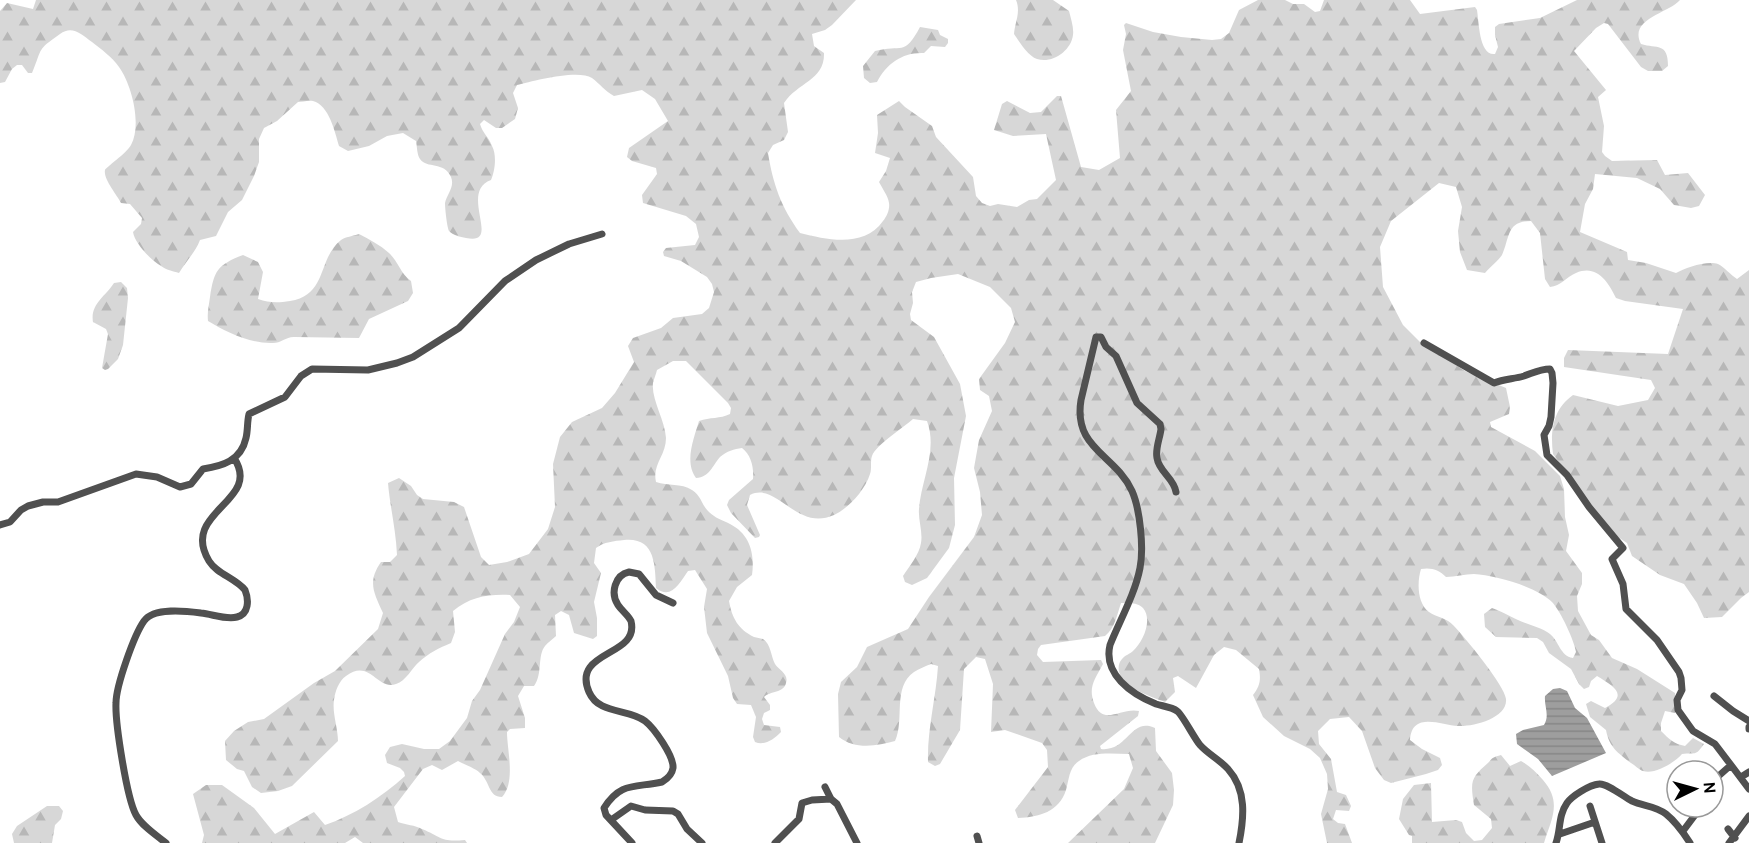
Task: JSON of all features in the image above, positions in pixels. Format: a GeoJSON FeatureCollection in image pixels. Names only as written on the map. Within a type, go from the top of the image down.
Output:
{"type":"FeatureCollection","features":[{"type":"Feature","properties":{"kind":"street"},"geometry":{"type":"LineString","coordinates":[[0,525],[10,522],[28,506],[58,501],[136,474],[157,477],[180,487],[191,484],[203,469],[217,468],[234,458],[245,444],[249,414],[285,397],[296,381],[306,372],[319,368],[368,370],[413,357],[459,328],[506,281],[536,260],[569,244],[603,234]]}},
{"type":"Feature","properties":{"kind":"street"},"geometry":{"type":"LineString","coordinates":[[1176,492],[1174,483],[1157,460],[1160,424],[1137,403],[1116,356],[1101,337],[1096,337],[1081,400],[1081,427],[1086,438],[1127,482],[1135,499],[1140,519],[1140,568],[1110,645],[1108,652],[1110,668],[1123,683],[1149,701],[1179,712],[1199,744],[1228,768],[1238,785],[1243,805],[1244,815],[1239,843]]}},
{"type":"Feature","properties":{"kind":"street"},"geometry":{"type":"LineString","coordinates":[[1424,343],[1494,383],[1505,378],[1525,376],[1539,370],[1550,369],[1553,383],[1551,417],[1544,435],[1547,455],[1567,475],[1594,514],[1623,548],[1612,559],[1623,584],[1626,609],[1657,640],[1679,672],[1682,690],[1677,700],[1678,710],[1693,731],[1715,744],[1749,789]]}},
{"type":"Feature","properties":{"kind":"street"},"geometry":{"type":"LineString","coordinates":[[166,843],[143,824],[133,809],[120,745],[116,703],[118,691],[136,639],[148,616],[162,612],[237,617],[247,609],[248,596],[245,590],[209,562],[202,544],[202,536],[207,523],[235,492],[239,474],[234,458]]}},
{"type":"Feature","properties":{"kind":"street"},"geometry":{"type":"LineString","coordinates":[[633,843],[604,812],[604,808],[619,792],[638,784],[662,783],[671,774],[673,764],[657,734],[645,720],[628,712],[604,707],[597,703],[589,692],[588,675],[597,660],[624,645],[631,635],[631,621],[619,607],[615,595],[616,583],[623,573],[639,574],[656,595],[673,603]]}},
{"type":"Feature","properties":{"kind":"street"},"geometry":{"type":"LineString","coordinates":[[1714,696],[1749,721]]}},
{"type":"Feature","properties":{"kind":"street"},"geometry":{"type":"LineString","coordinates":[[1725,770],[1731,765]]}},
{"type":"Feature","properties":{"kind":"street"},"geometry":{"type":"LineString","coordinates":[[1741,777],[1749,772]]}},
{"type":"Feature","properties":{"kind":"street"},"geometry":{"type":"LineString","coordinates":[[1556,843],[1560,834],[1559,817],[1567,803],[1598,784],[1663,812],[1683,831],[1690,843]]}},
{"type":"Feature","properties":{"kind":"street"},"geometry":{"type":"LineString","coordinates":[[825,787],[831,799],[837,804],[857,843]]}},
{"type":"Feature","properties":{"kind":"street"},"geometry":{"type":"LineString","coordinates":[[775,843],[799,819],[802,803],[831,799]]}},
{"type":"Feature","properties":{"kind":"street"},"geometry":{"type":"LineString","coordinates":[[611,820],[631,806],[645,810],[667,809],[678,814],[687,829],[702,843]]}},
{"type":"Feature","properties":{"kind":"street"},"geometry":{"type":"LineString","coordinates":[[1590,806],[1602,843]]}},
{"type":"Feature","properties":{"kind":"street"},"geometry":{"type":"LineString","coordinates":[[1732,840],[1749,816]]}},
{"type":"Feature","properties":{"kind":"street"},"geometry":{"type":"LineString","coordinates":[[1683,831],[1692,819]]}},
{"type":"Feature","properties":{"kind":"street"},"geometry":{"type":"LineString","coordinates":[[1560,834],[1595,822]]}},
{"type":"Feature","properties":{"kind":"street"},"geometry":{"type":"LineString","coordinates":[[1728,829],[1732,840]]}},
{"type":"Feature","properties":{"kind":"green space"},"geometry":{"type":"Polygon","coordinates":[[[36,0],[856,0],[832,25],[812,34],[814,46],[824,53],[823,62],[815,75],[784,103],[788,132],[784,140],[773,145],[768,153],[779,195],[800,233],[845,240],[856,239],[875,230],[888,212],[888,200],[879,182],[890,158],[875,153],[878,133],[877,115],[899,101],[932,126],[936,137],[973,177],[976,196],[982,203],[990,206],[998,204],[1017,207],[1029,200],[1037,199],[1056,180],[1046,134],[1013,136],[994,130],[1002,104],[1007,101],[1030,113],[1041,112],[1057,96],[1061,96],[1081,167],[1099,170],[1120,158],[1116,110],[1131,91],[1123,50],[1126,23],[1153,32],[1212,40],[1221,39],[1229,33],[1239,10],[1258,0],[1285,0],[1293,4],[1304,4],[1315,12],[1320,11],[1324,0],[1410,0],[1420,14],[1475,7],[1483,44],[1486,50],[1495,54],[1498,47],[1495,27],[1499,24],[1540,18],[1577,0],[1680,0],[1645,23],[1638,35],[1641,44],[1660,48],[1666,53],[1668,66],[1662,71],[1648,71],[1641,67],[1608,24],[1604,23],[1596,28],[1574,51],[1606,90],[1598,97],[1604,126],[1602,152],[1605,156],[1612,161],[1657,160],[1665,175],[1688,173],[1705,195],[1699,206],[1691,208],[1674,205],[1660,189],[1637,178],[1595,174],[1593,189],[1585,204],[1580,232],[1627,252],[1628,260],[1646,263],[1676,273],[1708,263],[1718,264],[1737,279],[1749,270],[1749,592],[1722,617],[1704,618],[1684,584],[1660,575],[1632,556],[1627,543],[1612,533],[1553,454],[1554,421],[1561,407],[1573,395],[1618,406],[1648,400],[1655,388],[1651,380],[1564,367],[1564,358],[1568,350],[1668,354],[1683,309],[1616,298],[1601,276],[1590,271],[1576,273],[1550,287],[1545,279],[1540,233],[1531,221],[1513,227],[1502,255],[1485,273],[1467,270],[1460,252],[1458,231],[1462,207],[1456,187],[1439,183],[1391,221],[1380,247],[1383,287],[1403,325],[1420,342],[1465,371],[1506,388],[1509,414],[1490,422],[1491,427],[1535,451],[1560,476],[1564,489],[1565,517],[1569,535],[1566,551],[1582,573],[1582,584],[1577,596],[1578,611],[1591,635],[1599,640],[1612,658],[1637,669],[1675,693],[1675,713],[1665,711],[1661,723],[1661,731],[1664,734],[1672,741],[1685,746],[1693,738],[1704,744],[1697,752],[1682,754],[1677,759],[1665,759],[1665,766],[1659,769],[1648,772],[1640,770],[1615,749],[1609,741],[1606,730],[1590,717],[1586,704],[1591,701],[1605,708],[1617,699],[1618,695],[1613,687],[1597,676],[1591,681],[1589,687],[1584,689],[1571,669],[1549,653],[1543,642],[1537,638],[1496,637],[1485,627],[1484,614],[1492,608],[1546,632],[1553,637],[1565,654],[1573,658],[1576,652],[1573,641],[1552,602],[1536,591],[1504,579],[1474,574],[1446,577],[1428,568],[1421,569],[1420,574],[1419,592],[1422,603],[1429,612],[1451,623],[1474,650],[1504,693],[1505,706],[1496,716],[1472,725],[1458,726],[1428,722],[1416,725],[1410,740],[1440,758],[1442,765],[1438,770],[1391,783],[1384,780],[1375,768],[1362,731],[1349,717],[1330,719],[1318,731],[1319,744],[1331,759],[1337,792],[1346,795],[1351,806],[1349,811],[1336,810],[1333,819],[1345,824],[1352,843],[1327,843],[1321,814],[1328,789],[1327,774],[1320,758],[1310,749],[1284,736],[1263,717],[1253,695],[1259,683],[1259,669],[1236,650],[1224,647],[1214,655],[1196,688],[1178,676],[1173,678],[1175,692],[1165,702],[1139,691],[1122,678],[1119,663],[1133,651],[1146,631],[1146,613],[1141,606],[1135,604],[1121,603],[1113,625],[1105,636],[1041,645],[1037,655],[1043,662],[1101,660],[1103,664],[1093,683],[1092,692],[1098,710],[1107,715],[1132,710],[1139,711],[1138,716],[1100,746],[1101,749],[1110,749],[1140,727],[1155,728],[1156,751],[1172,773],[1174,790],[1173,805],[1155,843],[1068,843],[1124,789],[1133,768],[1129,754],[1103,754],[1084,758],[1073,767],[1066,790],[1058,804],[1041,815],[1018,818],[1015,810],[1048,767],[1047,750],[1042,743],[1005,730],[991,732],[993,684],[985,659],[976,657],[964,669],[960,730],[940,764],[935,766],[928,762],[938,666],[931,664],[914,672],[903,686],[898,733],[895,741],[866,746],[845,741],[839,737],[838,694],[841,682],[857,667],[867,647],[908,629],[974,537],[982,515],[980,492],[974,468],[979,440],[992,411],[989,396],[980,390],[979,379],[1005,343],[1015,322],[1011,308],[990,287],[958,274],[916,282],[912,292],[911,320],[934,337],[960,384],[966,416],[954,478],[955,525],[949,548],[927,578],[912,585],[905,582],[903,576],[916,556],[921,543],[920,498],[931,443],[927,421],[913,419],[874,452],[868,480],[851,503],[834,515],[821,518],[809,517],[769,495],[760,493],[750,495],[747,505],[760,535],[755,538],[731,513],[727,505],[729,500],[753,479],[748,454],[742,448],[733,450],[720,457],[705,476],[696,478],[692,472],[690,457],[699,421],[726,416],[730,414],[731,408],[686,361],[673,361],[657,370],[653,389],[666,438],[664,450],[657,465],[656,482],[683,486],[692,490],[709,512],[737,528],[750,545],[753,560],[752,575],[737,587],[729,601],[737,622],[748,634],[766,641],[775,664],[786,677],[783,689],[764,697],[770,705],[770,710],[764,713],[762,719],[764,725],[780,727],[781,732],[775,737],[766,742],[755,742],[753,737],[756,717],[751,705],[737,704],[733,698],[728,676],[707,633],[704,607],[707,589],[695,570],[688,571],[674,589],[661,591],[656,588],[654,561],[647,548],[634,540],[613,541],[596,548],[594,563],[601,573],[594,602],[597,636],[593,639],[574,633],[569,615],[561,611],[555,615],[556,636],[543,650],[537,681],[534,686],[524,686],[518,696],[525,718],[525,728],[510,729],[507,732],[510,775],[502,797],[492,792],[478,771],[458,761],[442,770],[432,765],[423,769],[394,807],[398,822],[419,828],[442,839],[465,840],[467,843],[363,843],[355,837],[345,843],[202,843],[204,835],[193,794],[206,785],[222,785],[254,808],[275,834],[314,812],[325,825],[367,805],[405,776],[400,768],[387,763],[385,755],[390,747],[402,744],[424,749],[439,749],[450,741],[467,718],[472,701],[480,690],[505,634],[514,622],[520,607],[510,595],[480,597],[466,602],[453,611],[455,632],[451,643],[423,659],[396,684],[389,685],[361,671],[354,671],[346,676],[338,686],[334,700],[338,741],[292,786],[261,793],[252,787],[244,771],[237,769],[226,760],[225,741],[234,731],[248,722],[264,719],[314,683],[335,671],[378,629],[383,613],[373,588],[374,576],[381,562],[390,562],[397,555],[388,483],[399,478],[411,486],[423,499],[454,502],[464,507],[481,557],[489,565],[507,562],[529,554],[548,529],[555,507],[553,464],[560,437],[572,422],[602,408],[615,393],[634,362],[628,346],[633,338],[661,328],[673,318],[702,314],[709,308],[714,292],[707,277],[681,261],[664,256],[663,252],[666,248],[695,245],[699,237],[696,224],[686,216],[643,203],[642,195],[657,174],[656,168],[632,161],[627,157],[629,148],[668,121],[655,99],[642,90],[614,96],[592,78],[577,75],[517,85],[513,93],[518,108],[515,119],[502,128],[496,128],[484,120],[480,124],[494,150],[495,163],[491,180],[482,186],[478,195],[481,234],[476,238],[461,237],[449,231],[445,203],[451,187],[451,177],[444,169],[427,164],[420,159],[416,141],[403,133],[387,136],[369,146],[348,151],[339,146],[336,134],[323,108],[313,101],[307,101],[298,102],[277,121],[264,128],[259,139],[259,162],[254,176],[242,200],[228,212],[216,236],[200,240],[179,273],[165,268],[148,256],[137,242],[133,232],[141,224],[142,218],[130,204],[121,203],[105,174],[105,170],[131,145],[136,127],[134,105],[128,84],[116,63],[84,36],[69,30],[64,31],[43,47],[32,73],[28,73],[22,65],[17,65],[5,82],[0,83],[0,11],[7,3],[33,9],[36,0]]]}},
{"type":"Feature","properties":{"kind":"green space"},"geometry":{"type":"Polygon","coordinates":[[[1016,0],[1053,0],[1069,11],[1073,35],[1065,51],[1049,60],[1037,59],[1027,52],[1014,34],[1018,13],[1016,0]]]}},
{"type":"Feature","properties":{"kind":"green space"},"geometry":{"type":"Polygon","coordinates":[[[920,27],[938,30],[940,35],[948,39],[948,43],[945,47],[931,46],[924,53],[909,54],[896,60],[877,82],[870,83],[864,78],[863,66],[875,51],[906,46],[920,27]]]}},
{"type":"Feature","properties":{"kind":"green space"},"geometry":{"type":"Polygon","coordinates":[[[359,234],[392,256],[411,281],[413,293],[408,301],[369,319],[359,338],[292,337],[276,343],[256,342],[208,321],[213,281],[218,270],[227,262],[243,255],[258,262],[263,272],[258,299],[274,302],[290,301],[311,292],[333,248],[341,240],[359,234]]]}},
{"type":"Feature","properties":{"kind":"green space"},"geometry":{"type":"Polygon","coordinates":[[[121,282],[127,288],[128,298],[123,345],[118,359],[105,370],[102,368],[108,334],[106,329],[93,322],[94,310],[114,283],[121,282]]]}},
{"type":"Feature","properties":{"kind":"green space"},"geometry":{"type":"Polygon","coordinates":[[[1501,755],[1510,766],[1521,761],[1527,765],[1549,788],[1554,810],[1544,843],[1412,843],[1412,836],[1399,819],[1403,799],[1414,785],[1431,783],[1432,822],[1456,820],[1462,822],[1466,833],[1474,841],[1482,840],[1492,828],[1491,819],[1474,805],[1473,780],[1493,758],[1501,755]]]}},
{"type":"Feature","properties":{"kind":"green space"},"geometry":{"type":"Polygon","coordinates":[[[47,806],[59,806],[63,811],[61,819],[55,825],[52,843],[14,843],[12,834],[17,826],[47,806]]]}},
{"type":"Feature","properties":{"kind":"shaded area"},"geometry":{"type":"Polygon","coordinates":[[[1560,688],[1567,691],[1575,708],[1587,718],[1606,753],[1552,776],[1538,759],[1517,744],[1516,734],[1544,725],[1547,714],[1545,696],[1553,689],[1560,688]]]}}]}
